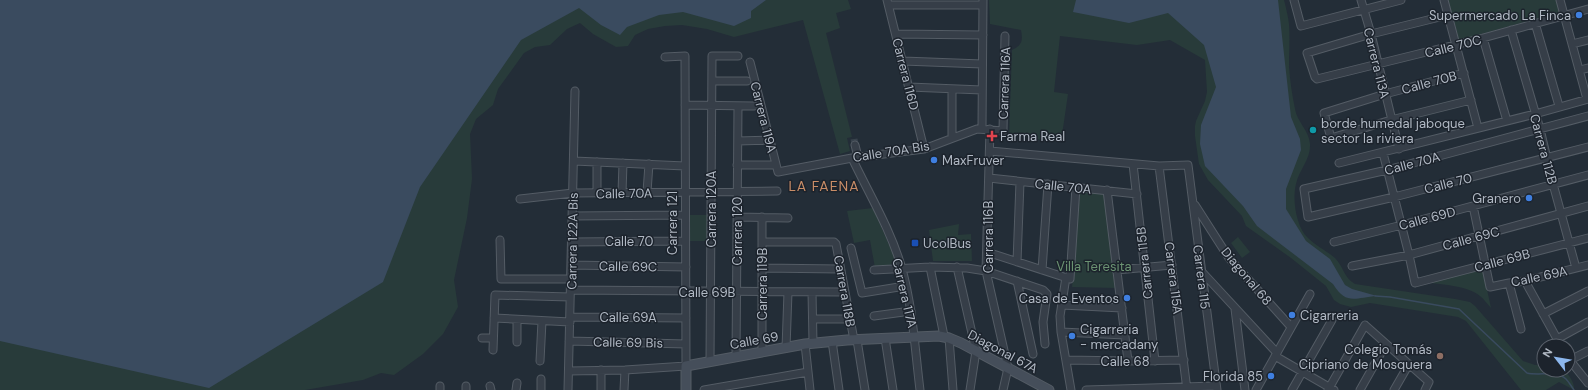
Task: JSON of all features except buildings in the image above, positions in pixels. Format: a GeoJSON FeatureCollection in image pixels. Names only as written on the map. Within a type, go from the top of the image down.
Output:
{"type":"FeatureCollection","features":[{"type":"Feature","properties":{"kind":"street"},"geometry":{"type":"LineString","coordinates":[[1294,0],[1301,26],[1401,0]]}},
{"type":"Feature","properties":{"kind":"street","name":"Carrera 113A"},"geometry":{"type":"LineString","coordinates":[[1360,0],[1371,34],[1399,148]]}},
{"type":"Feature","properties":{"kind":"street"},"geometry":{"type":"LineString","coordinates":[[1444,0],[1478,128]]}},
{"type":"Feature","properties":{"kind":"street"},"geometry":{"type":"LineString","coordinates":[[1560,0],[1588,99]]}},
{"type":"Feature","properties":{"kind":"street"},"geometry":{"type":"LineString","coordinates":[[888,2],[983,2],[982,128]]}},
{"type":"Feature","properties":{"kind":"street","name":"Carrera 116D"},"geometry":{"type":"LineString","coordinates":[[888,2],[924,149]]}},
{"type":"Feature","properties":{"kind":"street","name":"Calle 70C"},"geometry":{"type":"LineString","coordinates":[[1371,34],[1307,53],[1315,77],[1317,79],[1378,65],[1588,9]]}},
{"type":"Feature","properties":{"kind":"street"},"geometry":{"type":"LineString","coordinates":[[1371,34],[1448,15]]}},
{"type":"Feature","properties":{"kind":"street"},"geometry":{"type":"LineString","coordinates":[[1535,23],[1559,106]]}},
{"type":"Feature","properties":{"kind":"street","name":"Carrera 112B"},"geometry":{"type":"LineString","coordinates":[[1511,30],[1540,129],[1553,184],[1562,213],[1568,243],[1576,268]]}},
{"type":"Feature","properties":{"kind":"street"},"geometry":{"type":"LineString","coordinates":[[896,34],[983,35]]}},
{"type":"Feature","properties":{"kind":"street","name":"Carrera 116A"},"geometry":{"type":"LineString","coordinates":[[1002,131],[1005,36]]}},
{"type":"Feature","properties":{"kind":"street"},"geometry":{"type":"LineString","coordinates":[[1483,38],[1507,121]]}},
{"type":"Feature","properties":{"kind":"street"},"geometry":{"type":"LineString","coordinates":[[1572,44],[1588,40]]}},
{"type":"Feature","properties":{"kind":"street","name":"Carrera 121"},"geometry":{"type":"LineString","coordinates":[[664,57],[685,56],[686,390]]}},
{"type":"Feature","properties":{"kind":"street","name":"Carrera 120A"},"geometry":{"type":"LineString","coordinates":[[710,361],[712,56],[738,56]]}},
{"type":"Feature","properties":{"kind":"street"},"geometry":{"type":"LineString","coordinates":[[903,61],[982,64]]}},
{"type":"Feature","properties":{"kind":"street","name":"Carrera 119A"},"geometry":{"type":"LineString","coordinates":[[750,62],[777,169]]}},
{"type":"Feature","properties":{"kind":"street"},"geometry":{"type":"LineString","coordinates":[[1580,70],[1588,68]]}},
{"type":"Feature","properties":{"kind":"street","name":"Calle 70B"},"geometry":{"type":"LineString","coordinates":[[1391,120],[1331,138],[1324,113],[1385,94],[1464,73]]}},
{"type":"Feature","properties":{"kind":"street"},"geometry":{"type":"LineString","coordinates":[[712,81],[747,81]]}},
{"type":"Feature","properties":{"kind":"street"},"geometry":{"type":"LineString","coordinates":[[909,87],[982,90]]}},
{"type":"Feature","properties":{"kind":"street"},"geometry":{"type":"LineString","coordinates":[[952,89],[952,138]]}},
{"type":"Feature","properties":{"kind":"street","name":"Carrera 122A Bis"},"geometry":{"type":"LineString","coordinates":[[568,390],[575,91]]}},
{"type":"Feature","properties":{"kind":"street","name":"Calle 70A"},"geometry":{"type":"LineString","coordinates":[[1339,164],[1588,99]]}},
{"type":"Feature","properties":{"kind":"street"},"geometry":{"type":"LineString","coordinates":[[1391,120],[1471,100]]}},
{"type":"Feature","properties":{"kind":"street"},"geometry":{"type":"LineString","coordinates":[[685,105],[754,106]]}},
{"type":"Feature","properties":{"kind":"street","name":"Carrera 120"},"geometry":{"type":"LineString","coordinates":[[736,357],[738,106]]}},
{"type":"Feature","properties":{"kind":"street","name":"Calle 70A"},"geometry":{"type":"LineString","coordinates":[[1308,217],[1304,189],[1387,170],[1588,116]]}},
{"type":"Feature","properties":{"kind":"street","name":"Calle 70A Bis"},"geometry":{"type":"LineString","coordinates":[[737,165],[777,169],[855,157],[924,149],[982,128],[1002,131]]}},
{"type":"Feature","properties":{"kind":"street","name":"Carrera 116B"},"geometry":{"type":"LineString","coordinates":[[990,129],[986,271],[1008,368],[1003,390]]}},
{"type":"Feature","properties":{"kind":"street"},"geometry":{"type":"LineString","coordinates":[[738,141],[769,140]]}},
{"type":"Feature","properties":{"kind":"street","name":"Carrera 117A"},"geometry":{"type":"LineString","coordinates":[[855,145],[855,157],[902,269],[911,311],[920,390]]}},
{"type":"Feature","properties":{"kind":"street","name":"Calle 70"},"geometry":{"type":"LineString","coordinates":[[1308,217],[1394,197],[1588,147]]}},
{"type":"Feature","properties":{"kind":"street"},"geometry":{"type":"LineString","coordinates":[[990,151],[1160,166]]}},
{"type":"Feature","properties":{"kind":"street"},"geometry":{"type":"LineString","coordinates":[[1383,153],[1409,255]]}},
{"type":"Feature","properties":{"kind":"street"},"geometry":{"type":"LineString","coordinates":[[574,161],[685,166]]}},
{"type":"Feature","properties":{"kind":"street"},"geometry":{"type":"LineString","coordinates":[[597,162],[597,193]]}},
{"type":"Feature","properties":{"kind":"street"},"geometry":{"type":"LineString","coordinates":[[622,193],[623,163]]}},
{"type":"Feature","properties":{"kind":"street"},"geometry":{"type":"LineString","coordinates":[[647,192],[648,164]]}},
{"type":"Feature","properties":{"kind":"street","name":"Carrera 115B"},"geometry":{"type":"LineString","coordinates":[[1133,164],[1155,361]]}},
{"type":"Feature","properties":{"kind":"street","name":"Carrera 115"},"geometry":{"type":"LineString","coordinates":[[1160,166],[1188,165],[1216,388]]}},
{"type":"Feature","properties":{"kind":"street","name":"Carrera 115A"},"geometry":{"type":"LineString","coordinates":[[1160,166],[1187,389]]}},
{"type":"Feature","properties":{"kind":"street","name":"Calle 69D"},"geometry":{"type":"LineString","coordinates":[[1334,242],[1402,226],[1588,175]]}},
{"type":"Feature","properties":{"kind":"street","name":"Calle 70A"},"geometry":{"type":"LineString","coordinates":[[989,178],[1137,194]]}},
{"type":"Feature","properties":{"kind":"street"},"geometry":{"type":"LineString","coordinates":[[1017,262],[1020,182]]}},
{"type":"Feature","properties":{"kind":"street"},"geometry":{"type":"LineString","coordinates":[[1042,270],[1048,184]]}},
{"type":"Feature","properties":{"kind":"street"},"geometry":{"type":"LineString","coordinates":[[1071,390],[1061,332],[1062,305],[1068,278],[1076,187]]}},
{"type":"Feature","properties":{"kind":"street","name":"Calle 70A"},"geometry":{"type":"LineString","coordinates":[[520,199],[573,193],[777,190]]}},
{"type":"Feature","properties":{"kind":"street"},"geometry":{"type":"LineString","coordinates":[[1107,190],[1128,361]]}},
{"type":"Feature","properties":{"kind":"street","name":"Diagonal 68"},"geometry":{"type":"LineString","coordinates":[[1193,202],[1229,258],[1291,327]]}},
{"type":"Feature","properties":{"kind":"street"},"geometry":{"type":"LineString","coordinates":[[1473,206],[1484,265]]}},
{"type":"Feature","properties":{"kind":"street","name":"Calle 69C"},"geometry":{"type":"LineString","coordinates":[[1352,266],[1409,255],[1588,206]]}},
{"type":"Feature","properties":{"kind":"street"},"geometry":{"type":"LineString","coordinates":[[572,216],[685,215]]}},
{"type":"Feature","properties":{"kind":"street"},"geometry":{"type":"LineString","coordinates":[[737,217],[788,218]]}},
{"type":"Feature","properties":{"kind":"street","name":"Carrera 119B"},"geometry":{"type":"LineString","coordinates":[[762,217],[762,352]]}},
{"type":"Feature","properties":{"kind":"street","name":"Calle 69B"},"geometry":{"type":"LineString","coordinates":[[1409,255],[1415,283],[1588,238]]}},
{"type":"Feature","properties":{"kind":"street"},"geometry":{"type":"LineString","coordinates":[[500,240],[501,279],[571,279]]}},
{"type":"Feature","properties":{"kind":"street","name":"Calle 70"},"geometry":{"type":"LineString","coordinates":[[572,242],[686,241]]}},
{"type":"Feature","properties":{"kind":"street","name":"Carrera 118B"},"geometry":{"type":"LineString","coordinates":[[762,242],[834,242],[837,246],[844,292],[856,340],[864,390]]}},
{"type":"Feature","properties":{"kind":"street"},"geometry":{"type":"LineString","coordinates":[[852,248],[862,293],[905,286]]}},
{"type":"Feature","properties":{"kind":"street"},"geometry":{"type":"LineString","coordinates":[[987,252],[1068,278]]}},
{"type":"Feature","properties":{"kind":"street"},"geometry":{"type":"LineString","coordinates":[[1116,270],[1172,264]]}},
{"type":"Feature","properties":{"kind":"street","name":"Calle 69C"},"geometry":{"type":"LineString","coordinates":[[571,265],[686,267]]}},
{"type":"Feature","properties":{"kind":"street","name":"Calle 69A"},"geometry":{"type":"LineString","coordinates":[[1484,265],[1490,287],[1509,282],[1525,281],[1588,265]]}},
{"type":"Feature","properties":{"kind":"street"},"geometry":{"type":"LineString","coordinates":[[930,267],[946,337],[953,390]]}},
{"type":"Feature","properties":{"kind":"street"},"geometry":{"type":"LineString","coordinates":[[874,270],[930,267],[967,268],[986,271],[1043,290],[1046,292],[1043,322],[1046,344]]}},
{"type":"Feature","properties":{"kind":"street"},"geometry":{"type":"LineString","coordinates":[[762,268],[840,269]]}},
{"type":"Feature","properties":{"kind":"street"},"geometry":{"type":"LineString","coordinates":[[957,268],[976,351],[970,390]]}},
{"type":"Feature","properties":{"kind":"street"},"geometry":{"type":"LineString","coordinates":[[1202,272],[1276,355],[1330,389],[1365,325],[1429,382],[1425,390]]}},
{"type":"Feature","properties":{"kind":"street"},"geometry":{"type":"LineString","coordinates":[[1017,281],[1033,354]]}},
{"type":"Feature","properties":{"kind":"street"},"geometry":{"type":"LineString","coordinates":[[1525,281],[1556,338]]}},
{"type":"Feature","properties":{"kind":"street"},"geometry":{"type":"LineString","coordinates":[[1509,282],[1521,329]]}},
{"type":"Feature","properties":{"kind":"street"},"geometry":{"type":"LineString","coordinates":[[1543,314],[1588,291]]}},
{"type":"Feature","properties":{"kind":"street","name":"Calle 69B"},"geometry":{"type":"LineString","coordinates":[[494,318],[495,295],[686,292],[844,292]]}},
{"type":"Feature","properties":{"kind":"street"},"geometry":{"type":"LineString","coordinates":[[786,348],[788,292]]}},
{"type":"Feature","properties":{"kind":"street"},"geometry":{"type":"LineString","coordinates":[[810,390],[808,372],[809,344],[813,319],[812,292]]}},
{"type":"Feature","properties":{"kind":"street"},"geometry":{"type":"LineString","coordinates":[[1256,390],[1310,294]]}},
{"type":"Feature","properties":{"kind":"street"},"geometry":{"type":"LineString","coordinates":[[1062,305],[1122,308]]}},
{"type":"Feature","properties":{"kind":"street"},"geometry":{"type":"LineString","coordinates":[[1235,309],[1245,390]]}},
{"type":"Feature","properties":{"kind":"street"},"geometry":{"type":"LineString","coordinates":[[874,316],[911,311]]}},
{"type":"Feature","properties":{"kind":"street"},"geometry":{"type":"LineString","coordinates":[[493,350],[494,318]]}},
{"type":"Feature","properties":{"kind":"street","name":"Calle 69A"},"geometry":{"type":"LineString","coordinates":[[494,318],[542,321],[570,319],[686,318]]}},
{"type":"Feature","properties":{"kind":"street"},"geometry":{"type":"LineString","coordinates":[[813,319],[850,319]]}},
{"type":"Feature","properties":{"kind":"street"},"geometry":{"type":"LineString","coordinates":[[517,320],[517,342]]}},
{"type":"Feature","properties":{"kind":"street"},"geometry":{"type":"LineString","coordinates":[[1292,390],[1332,320]]}},
{"type":"Feature","properties":{"kind":"street"},"geometry":{"type":"LineString","coordinates":[[540,361],[542,321]]}},
{"type":"Feature","properties":{"kind":"street"},"geometry":{"type":"LineString","coordinates":[[1566,338],[1588,322]]}},
{"type":"Feature","properties":{"kind":"street","name":"Calle 68"},"geometry":{"type":"LineString","coordinates":[[1061,332],[1125,335]]}},
{"type":"Feature","properties":{"kind":"street","name":"Calle 69"},"geometry":{"type":"LineString","coordinates":[[569,371],[625,370],[686,366],[832,341],[946,337]]}},
{"type":"Feature","properties":{"kind":"street","name":"Diagonal 67A"},"geometry":{"type":"LineString","coordinates":[[946,337],[976,351],[1049,390]]}},
{"type":"Feature","properties":{"kind":"street"},"geometry":{"type":"LineString","coordinates":[[482,338],[493,338]]}},
{"type":"Feature","properties":{"kind":"street"},"geometry":{"type":"LineString","coordinates":[[885,338],[893,390]]}},
{"type":"Feature","properties":{"kind":"street"},"geometry":{"type":"LineString","coordinates":[[832,341],[839,390]]}},
{"type":"Feature","properties":{"kind":"street","name":"Calle 69 Bis"},"geometry":{"type":"LineString","coordinates":[[569,342],[686,344]]}},
{"type":"Feature","properties":{"kind":"street"},"geometry":{"type":"LineString","coordinates":[[1360,390],[1386,344]]}},
{"type":"Feature","properties":{"kind":"street"},"geometry":{"type":"LineString","coordinates":[[1576,356],[1588,351]]}},
{"type":"Feature","properties":{"kind":"street","name":"Calle 68"},"geometry":{"type":"LineString","coordinates":[[1066,360],[1184,360]]}},
{"type":"Feature","properties":{"kind":"street"},"geometry":{"type":"LineString","coordinates":[[1394,390],[1409,364]]}},
{"type":"Feature","properties":{"kind":"street"},"geometry":{"type":"LineString","coordinates":[[1576,367],[1588,382]]}},
{"type":"Feature","properties":{"kind":"street"},"geometry":{"type":"LineString","coordinates":[[601,370],[601,390]]}},
{"type":"Feature","properties":{"kind":"street"},"geometry":{"type":"LineString","coordinates":[[624,390],[625,370]]}},
{"type":"Feature","properties":{"kind":"street"},"geometry":{"type":"LineString","coordinates":[[704,390],[808,372]]}},
{"type":"Feature","properties":{"kind":"street"},"geometry":{"type":"LineString","coordinates":[[540,390],[541,379]]}},
{"type":"Feature","properties":{"kind":"street"},"geometry":{"type":"LineString","coordinates":[[1086,390],[1216,388]]}},
{"type":"Feature","properties":{"kind":"green space"},"geometry":{"type":"Polygon","coordinates":[[[0,0],[848,0],[851,9],[836,13],[840,28],[826,33],[852,137],[847,138],[850,151],[840,154],[803,20],[734,37],[707,29],[682,25],[665,26],[648,29],[635,35],[628,46],[616,47],[593,34],[580,23],[567,29],[550,45],[535,47],[524,53],[498,89],[493,105],[476,119],[470,134],[472,179],[467,218],[454,280],[458,307],[443,334],[423,354],[394,375],[381,373],[363,380],[305,390],[0,390],[0,0]]]}},
{"type":"Feature","properties":{"kind":"green space"},"geometry":{"type":"Polygon","coordinates":[[[989,0],[1284,0],[1289,24],[1289,67],[1293,98],[1296,114],[1308,134],[1310,144],[1309,155],[1296,184],[1294,197],[1298,220],[1304,233],[1311,241],[1335,258],[1348,278],[1355,284],[1470,302],[1523,361],[1536,365],[1536,378],[1571,378],[1573,382],[1574,390],[1559,382],[1546,390],[1521,390],[1466,321],[1458,317],[1370,303],[1351,307],[1340,304],[1334,300],[1326,286],[1291,258],[1246,226],[1242,216],[1208,180],[1199,164],[1195,126],[1207,92],[1205,60],[1170,40],[1137,45],[1060,36],[1054,92],[1068,94],[1061,142],[1009,136],[1012,50],[1020,44],[1022,34],[1021,30],[990,24],[989,0]]]}},
{"type":"Feature","properties":{"kind":"green space"},"geometry":{"type":"Polygon","coordinates":[[[1448,0],[1556,0],[1560,12],[1481,34],[1456,45],[1459,40],[1448,0]]]}},
{"type":"Feature","properties":{"kind":"green space","name":"Villa Teresita"},"geometry":{"type":"Polygon","coordinates":[[[1080,191],[1106,194],[1117,288],[1072,287],[1080,191]]]}},
{"type":"Feature","properties":{"kind":"green space"},"geometry":{"type":"Polygon","coordinates":[[[873,208],[897,263],[875,268],[870,240],[854,243],[847,211],[873,208]]]}},
{"type":"Feature","properties":{"kind":"green space"},"geometry":{"type":"Polygon","coordinates":[[[685,215],[711,215],[711,241],[685,241],[685,215]]]}},
{"type":"Feature","properties":{"kind":"green space"},"geometry":{"type":"Polygon","coordinates":[[[959,224],[958,235],[971,234],[972,261],[933,261],[929,230],[959,224]]]}},
{"type":"Feature","properties":{"kind":"green space"},"geometry":{"type":"Polygon","coordinates":[[[1238,237],[1250,252],[1242,258],[1231,243],[1238,237]]]}},
{"type":"Feature","properties":{"kind":"green space"},"geometry":{"type":"Polygon","coordinates":[[[1482,266],[1491,308],[1480,296],[1468,289],[1421,282],[1482,266]]]}},
{"type":"Feature","properties":{"kind":"water"},"geometry":{"type":"Polygon","coordinates":[[[0,0],[766,0],[751,11],[751,18],[734,26],[683,12],[659,15],[627,27],[620,35],[601,25],[579,8],[521,40],[420,187],[383,282],[209,388],[0,341],[0,0]]]}},
{"type":"Feature","properties":{"kind":"water"},"geometry":{"type":"Polygon","coordinates":[[[1076,0],[1278,0],[1291,117],[1300,139],[1301,150],[1286,189],[1286,209],[1306,241],[1330,259],[1345,285],[1352,289],[1377,296],[1351,299],[1342,295],[1333,284],[1257,226],[1243,206],[1205,166],[1200,144],[1201,125],[1216,87],[1204,45],[1168,13],[1129,23],[1073,12],[1076,0]]]}},
{"type":"Feature","properties":{"kind":"waterway"},"geometry":{"type":"LineString","coordinates":[[1375,296],[1390,297],[1459,309],[1527,373],[1553,374],[1562,376],[1574,390]]}},
{"type":"Feature","properties":{"kind":"tunnel"},"geometry":{"type":"LineString","coordinates":[[854,139],[855,145]]}},
{"type":"Feature","properties":{"kind":"place","name":"Supermercado La Finca"},"geometry":{"type":"Point","coordinates":[1579,15]}},
{"type":"Feature","properties":{"kind":"place","name":"borde humedal jaboque sector la riviera"},"geometry":{"type":"Point","coordinates":[1313,130]}},
{"type":"Feature","properties":{"kind":"place","name":"Farma Real"},"geometry":{"type":"Point","coordinates":[992,136]}},
{"type":"Feature","properties":{"kind":"place","name":"MaxFruver"},"geometry":{"type":"Point","coordinates":[934,160]}},
{"type":"Feature","properties":{"kind":"place","name":"Granero"},"geometry":{"type":"Point","coordinates":[1529,198]}},
{"type":"Feature","properties":{"kind":"place","name":"UcolBus"},"geometry":{"type":"Point","coordinates":[915,243]}},
{"type":"Feature","properties":{"kind":"place","name":"Casa de Eventos"},"geometry":{"type":"Point","coordinates":[1127,298]}},
{"type":"Feature","properties":{"kind":"place","name":"Cigarreria"},"geometry":{"type":"Point","coordinates":[1292,315]}},
{"type":"Feature","properties":{"kind":"place","name":"Cigarreria - mercadany"},"geometry":{"type":"Point","coordinates":[1072,336]}},
{"type":"Feature","properties":{"kind":"place","name":"Colegio Tomás Cipriano de Mosquera"},"geometry":{"type":"Point","coordinates":[1440,356]}},
{"type":"Feature","properties":{"kind":"place","name":"Florida 85"},"geometry":{"type":"Point","coordinates":[1271,376]}},
{"type":"Feature","properties":{"kind":"district","name":"LA FAENA"},"geometry":{"type":"Point","coordinates":[824,186]}}]}
